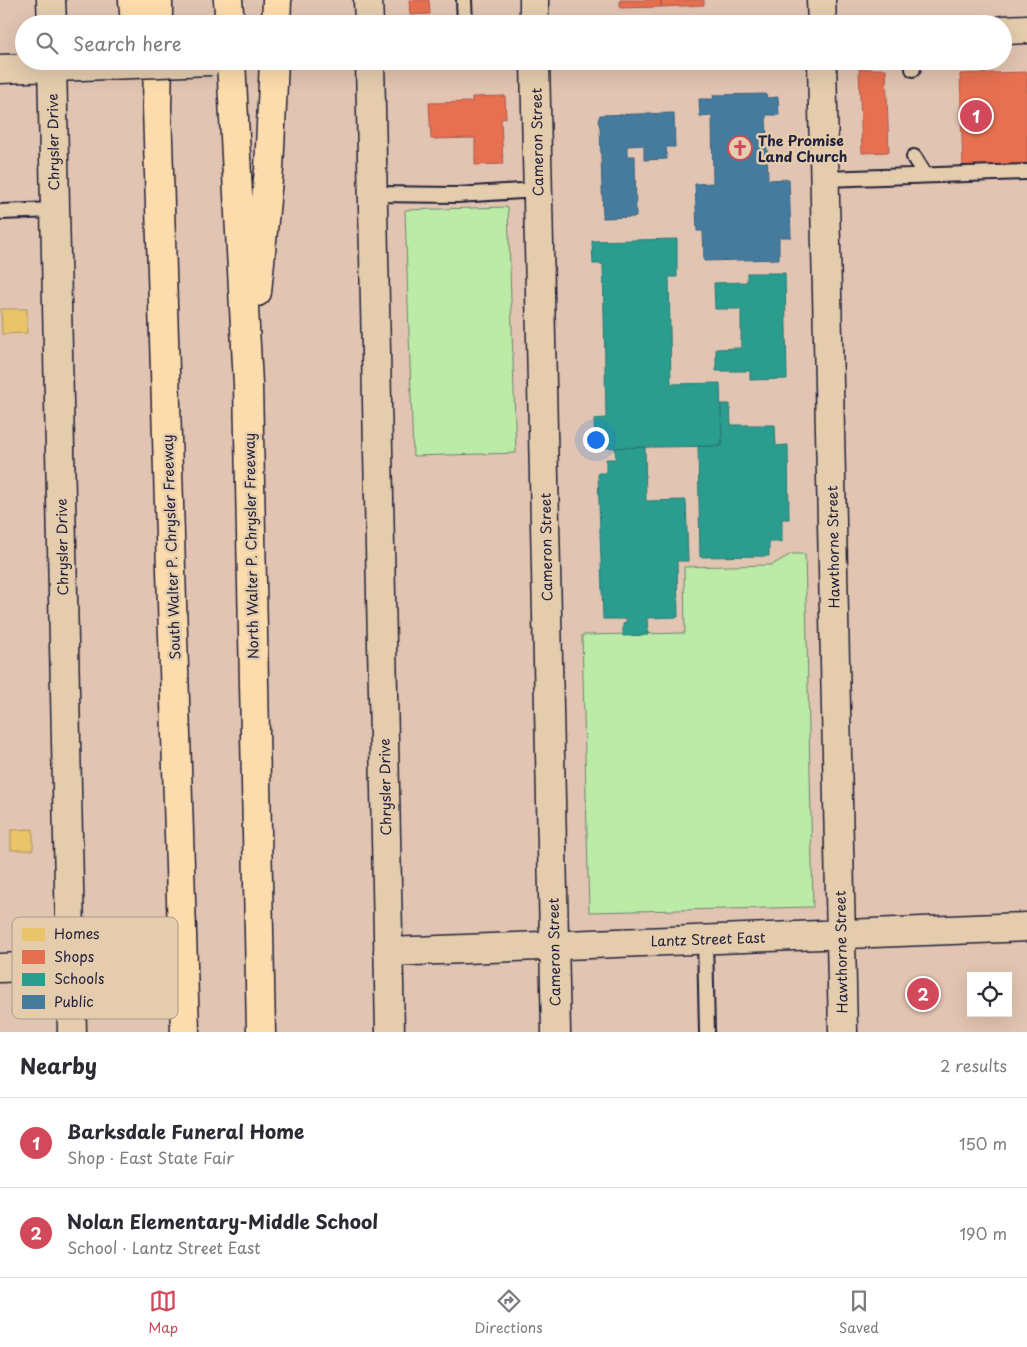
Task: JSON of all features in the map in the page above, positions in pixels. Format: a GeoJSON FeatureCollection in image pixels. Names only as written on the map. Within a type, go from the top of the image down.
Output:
{"type":"FeatureCollection","features":[{"type":"Feature","properties":{"kind":"highway"},"geometry":{"type":"LineString","coordinates":[[133,0],[134,15]]}},
{"type":"Feature","properties":{"kind":"highway"},"geometry":{"type":"LineString","coordinates":[[158,0],[158,15]]}},
{"type":"Feature","properties":{"kind":"highway"},"geometry":{"type":"LineString","coordinates":[[228,0],[229,15]]}},
{"type":"Feature","properties":{"kind":"highway"},"geometry":{"type":"LineString","coordinates":[[276,15],[277,0]]}},
{"type":"Feature","properties":{"kind":"highway"},"geometry":{"type":"LineString","coordinates":[[146,70],[157,107]]}},
{"type":"Feature","properties":{"kind":"highway","name":"South Walter P. Chrysler Freeway"},"geometry":{"type":"LineString","coordinates":[[158,70],[157,107],[185,966],[185,1032]]}},
{"type":"Feature","properties":{"kind":"highway","name":"North Walter P. Chrysler Freeway"},"geometry":{"type":"LineString","coordinates":[[231,70],[248,384],[261,1032]]}},
{"type":"Feature","properties":{"kind":"highway"},"geometry":{"type":"LineString","coordinates":[[248,384],[269,169],[274,70]]}},
{"type":"Feature","properties":{"kind":"street"},"geometry":{"type":"LineString","coordinates":[[51,0],[52,15]]}},
{"type":"Feature","properties":{"kind":"street"},"geometry":{"type":"LineString","coordinates":[[368,0],[369,15]]}},
{"type":"Feature","properties":{"kind":"street"},"geometry":{"type":"LineString","coordinates":[[534,0],[534,15]]}},
{"type":"Feature","properties":{"kind":"street"},"geometry":{"type":"LineString","coordinates":[[821,0],[822,15]]}},
{"type":"Feature","properties":{"kind":"street"},"geometry":{"type":"LineString","coordinates":[[1012,30],[1027,29]]}},
{"type":"Feature","properties":{"kind":"street"},"geometry":{"type":"LineString","coordinates":[[0,69],[15,68]]}},
{"type":"Feature","properties":{"kind":"street","name":"Chrysler Drive"},"geometry":{"type":"LineString","coordinates":[[52,70],[70,917]]}},
{"type":"Feature","properties":{"kind":"street","name":"Chrysler Drive"},"geometry":{"type":"LineString","coordinates":[[370,70],[390,1032]]}},
{"type":"Feature","properties":{"kind":"street","name":"Cameron Street"},"geometry":{"type":"LineString","coordinates":[[535,70],[556,1032]]}},
{"type":"Feature","properties":{"kind":"street","name":"Hawthorne Street"},"geometry":{"type":"LineString","coordinates":[[822,70],[843,1032]]}},
{"type":"Feature","properties":{"kind":"street","name":"Lantz Street East"},"geometry":{"type":"LineString","coordinates":[[388,952],[1027,927]]}},
{"type":"Feature","properties":{"kind":"street","name":"Chrysler Drive"},"geometry":{"type":"LineString","coordinates":[[72,1019],[72,1032]]}},
{"type":"Feature","properties":{"kind":"lane"},"geometry":{"type":"LineString","coordinates":[[464,0],[465,15]]}},
{"type":"Feature","properties":{"kind":"lane"},"geometry":{"type":"LineString","coordinates":[[914,157],[925,175]]}},
{"type":"Feature","properties":{"kind":"lane"},"geometry":{"type":"LineString","coordinates":[[825,179],[1027,172]]}},
{"type":"Feature","properties":{"kind":"lane"},"geometry":{"type":"LineString","coordinates":[[372,194],[457,195],[538,190]]}},
{"type":"Feature","properties":{"kind":"lane"},"geometry":{"type":"LineString","coordinates":[[0,212],[55,210]]}},
{"type":"Feature","properties":{"kind":"lane"},"geometry":{"type":"LineString","coordinates":[[705,939],[707,1032]]}},
{"type":"Feature","properties":{"kind":"green space"},"geometry":{"type":"Polygon","coordinates":[[[508,207],[516,453],[413,456],[405,210],[508,207]]]}},
{"type":"Feature","properties":{"kind":"green space"},"geometry":{"type":"Polygon","coordinates":[[[791,554],[805,554],[813,907],[589,912],[582,635],[685,633],[684,567],[772,565],[791,554]]]}},
{"type":"Feature","properties":{"kind":"building: Homes"},"geometry":{"type":"Polygon","coordinates":[[[1,309],[27,309],[27,333],[2,334],[1,309]]]}},
{"type":"Feature","properties":{"kind":"building: Homes"},"geometry":{"type":"Polygon","coordinates":[[[33,829],[33,850],[11,850],[11,830],[33,829]]]}},
{"type":"Feature","properties":{"kind":"building: Shops"},"geometry":{"type":"Polygon","coordinates":[[[409,0],[429,0],[430,14],[410,15],[409,0]]]}},
{"type":"Feature","properties":{"kind":"building: Shops"},"geometry":{"type":"Polygon","coordinates":[[[620,0],[661,0],[661,7],[620,8],[620,0]]]}},
{"type":"Feature","properties":{"kind":"building: Shops"},"geometry":{"type":"Polygon","coordinates":[[[661,0],[704,0],[704,5],[661,7],[661,0]]]}},
{"type":"Feature","properties":{"kind":"building: Shops"},"geometry":{"type":"Polygon","coordinates":[[[859,70],[886,70],[889,152],[862,153],[859,70]]]}},
{"type":"Feature","properties":{"kind":"building: Shops"},"geometry":{"type":"Polygon","coordinates":[[[1027,72],[1027,167],[963,169],[960,74],[1027,72]]]}},
{"type":"Feature","properties":{"kind":"building: Shops"},"geometry":{"type":"Polygon","coordinates":[[[505,96],[506,118],[501,119],[503,164],[475,165],[475,138],[431,139],[429,103],[472,102],[472,97],[505,96]]]}},
{"type":"Feature","properties":{"kind":"building: Schools"},"geometry":{"type":"Polygon","coordinates":[[[677,239],[677,277],[669,277],[671,384],[720,383],[722,446],[595,448],[594,419],[606,418],[603,264],[593,264],[592,241],[677,239]]]}},
{"type":"Feature","properties":{"kind":"building: Schools"},"geometry":{"type":"Polygon","coordinates":[[[747,273],[785,273],[787,379],[750,380],[750,371],[716,371],[716,349],[741,348],[741,309],[715,309],[714,283],[747,282],[747,273]]]}},
{"type":"Feature","properties":{"kind":"building: Schools"},"geometry":{"type":"Polygon","coordinates":[[[721,404],[730,404],[731,425],[775,425],[776,446],[788,445],[789,519],[782,519],[782,542],[769,542],[769,556],[700,557],[698,446],[722,446],[721,404]]]}},
{"type":"Feature","properties":{"kind":"building: Schools"},"geometry":{"type":"Polygon","coordinates":[[[645,447],[646,501],[686,500],[688,561],[677,561],[678,617],[647,618],[648,635],[623,636],[623,624],[626,623],[626,619],[603,619],[598,473],[606,473],[606,459],[616,459],[615,448],[645,447]]]}},
{"type":"Feature","properties":{"kind":"building: Public","name":"The Promise Land Church"},"geometry":{"type":"Polygon","coordinates":[[[766,94],[767,98],[778,97],[779,115],[766,115],[768,180],[789,179],[791,237],[779,237],[779,259],[704,261],[703,231],[697,231],[695,184],[713,183],[712,116],[700,117],[699,99],[714,99],[713,95],[766,94]]]}},
{"type":"Feature","properties":{"kind":"building: Public"},"geometry":{"type":"Polygon","coordinates":[[[674,113],[675,147],[666,147],[667,159],[644,160],[644,145],[627,146],[627,156],[635,156],[636,217],[603,218],[600,127],[598,121],[600,115],[674,113]]]}},
{"type":"Feature","properties":{"kind":"place","name":"Barksdale Funeral Home"},"geometry":{"type":"Point","coordinates":[976,116]}},
{"type":"Feature","properties":{"kind":"place","name":"The Promise Land Church"},"geometry":{"type":"Point","coordinates":[740,148]}},
{"type":"Feature","properties":{"kind":"place","name":"Nolan Elementary-Middle School"},"geometry":{"type":"Point","coordinates":[923,994]}}]}
